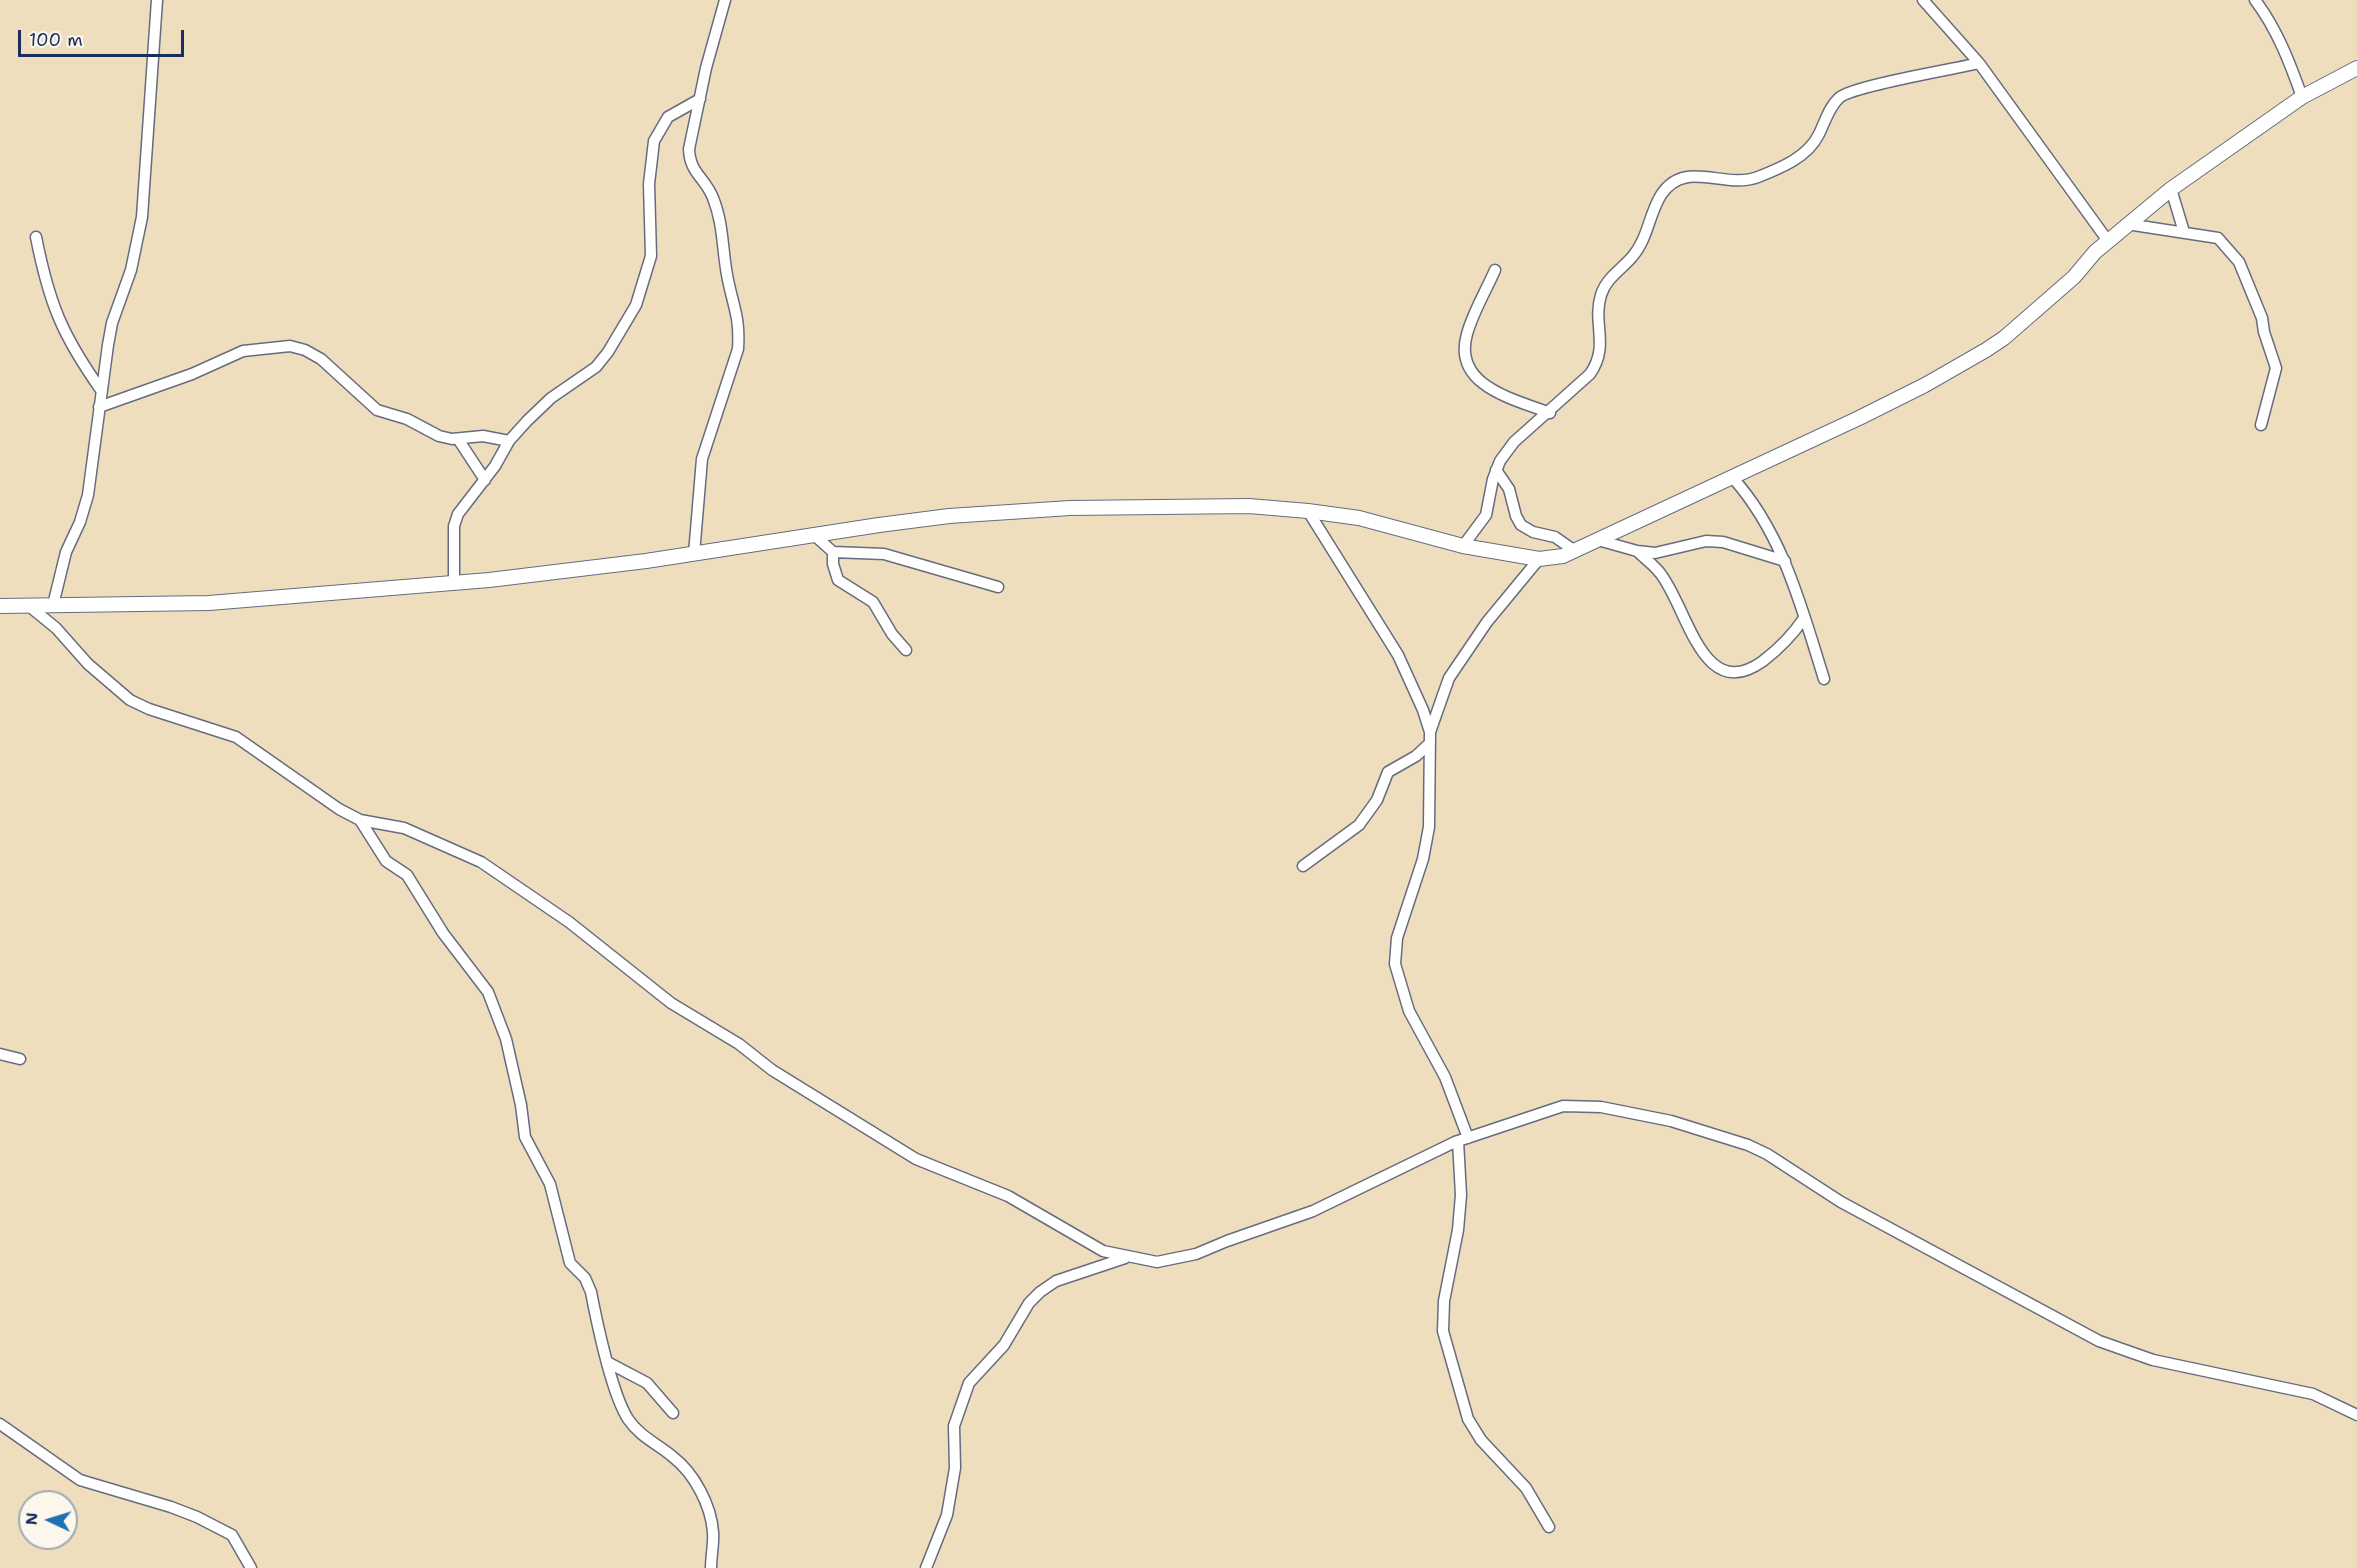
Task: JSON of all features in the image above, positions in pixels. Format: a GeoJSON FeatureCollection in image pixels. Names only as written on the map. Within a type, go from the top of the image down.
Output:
{"type":"FeatureCollection","features":[{"type":"Feature","properties":{"kind":"street"},"geometry":{"type":"LineString","coordinates":[[53,605],[66,552],[80,522],[88,495],[112,323],[131,270],[142,217],[156,44],[157,0]]}},
{"type":"Feature","properties":{"kind":"street"},"geometry":{"type":"LineString","coordinates":[[694,554],[702,459],[738,349],[739,320],[728,280],[719,214],[712,194],[689,161],[689,149],[700,99],[725,0]]}},
{"type":"Feature","properties":{"kind":"street"},"geometry":{"type":"LineString","coordinates":[[1923,0],[1979,63],[2108,241]]}},
{"type":"Feature","properties":{"kind":"street"},"geometry":{"type":"LineString","coordinates":[[2255,0],[2266,16],[2290,63],[2302,97]]}},
{"type":"Feature","properties":{"kind":"street"},"geometry":{"type":"LineString","coordinates":[[1463,546],[1486,515],[1496,470],[1514,442],[1550,413],[1590,374],[1599,362],[1602,346],[1599,310],[1604,288],[1640,246],[1654,208],[1671,183],[1682,177],[1696,175],[1728,181],[1755,179],[1806,152],[1818,136],[1829,111],[1839,97],[1860,88],[1979,63]]}},
{"type":"Feature","properties":{"kind":"street"},"geometry":{"type":"LineString","coordinates":[[0,606],[209,603],[552,574],[813,534],[949,516],[1070,508],[1238,505],[1308,511],[1359,518],[1463,546],[1539,559],[1563,556],[1926,385],[1986,350],[2004,338],[2058,291],[2108,241],[2170,189],[2302,97],[2357,68]]}},
{"type":"Feature","properties":{"kind":"street"},"geometry":{"type":"LineString","coordinates":[[454,582],[454,526],[458,514],[485,480],[509,441],[551,398],[596,368],[627,321],[645,280],[651,256],[649,184],[654,141],[668,117],[700,99]]}},
{"type":"Feature","properties":{"kind":"street"},"geometry":{"type":"LineString","coordinates":[[2170,189],[2184,232]]}},
{"type":"Feature","properties":{"kind":"street"},"geometry":{"type":"LineString","coordinates":[[2127,224],[2218,238],[2239,262],[2258,305],[2276,368],[2261,425]]}},
{"type":"Feature","properties":{"kind":"street"},"geometry":{"type":"LineString","coordinates":[[36,237],[52,308],[81,362],[101,390]]}},
{"type":"Feature","properties":{"kind":"street"},"geometry":{"type":"LineString","coordinates":[[1495,270],[1466,336],[1465,352],[1468,368],[1474,378],[1491,389],[1550,413]]}},
{"type":"Feature","properties":{"kind":"street"},"geometry":{"type":"LineString","coordinates":[[99,407],[192,374],[243,351],[290,346],[305,350],[321,359],[377,410],[407,419],[439,436],[458,439],[483,436],[509,441]]}},
{"type":"Feature","properties":{"kind":"street"},"geometry":{"type":"LineString","coordinates":[[458,439],[485,480]]}},
{"type":"Feature","properties":{"kind":"street"},"geometry":{"type":"LineString","coordinates":[[1496,470],[1509,489],[1521,525],[1533,532],[1555,537],[1575,551]]}},
{"type":"Feature","properties":{"kind":"street"},"geometry":{"type":"LineString","coordinates":[[1732,477],[1749,497],[1785,561],[1824,679]]}},
{"type":"Feature","properties":{"kind":"street"},"geometry":{"type":"LineString","coordinates":[[1308,511],[1398,655],[1413,687],[1430,737]]}},
{"type":"Feature","properties":{"kind":"street"},"geometry":{"type":"LineString","coordinates":[[813,534],[833,552],[884,554],[969,581],[998,587]]}},
{"type":"Feature","properties":{"kind":"street"},"geometry":{"type":"LineString","coordinates":[[1598,540],[1637,551],[1655,553],[1706,541],[1733,545],[1785,561]]}},
{"type":"Feature","properties":{"kind":"street"},"geometry":{"type":"LineString","coordinates":[[1637,551],[1660,573],[1698,644],[1711,662],[1728,673],[1748,671],[1786,643],[1804,618]]}},
{"type":"Feature","properties":{"kind":"street"},"geometry":{"type":"LineString","coordinates":[[833,552],[833,564],[838,580],[873,602],[892,634],[906,650]]}},
{"type":"Feature","properties":{"kind":"street"},"geometry":{"type":"LineString","coordinates":[[1539,559],[1487,622],[1449,678],[1430,737],[1429,827],[1423,859],[1397,938],[1395,964],[1408,1011],[1445,1077],[1463,1139],[1461,1196],[1442,1317],[1445,1339],[1468,1419],[1480,1440],[1526,1488],[1549,1527]]}},
{"type":"Feature","properties":{"kind":"street"},"geometry":{"type":"LineString","coordinates":[[29,606],[56,628],[88,664],[130,700],[149,710],[236,737],[331,803],[360,820],[404,828],[482,862],[569,922],[671,1003],[733,1040],[772,1070],[845,1113],[904,1152],[930,1166],[1008,1196],[1064,1231],[1103,1251],[1157,1262],[1197,1254],[1313,1211],[1463,1139],[1537,1114],[1574,1105],[1640,1113],[1708,1131],[1767,1154],[1841,1202],[2099,1341],[2153,1360],[2313,1394],[2357,1415]]}},
{"type":"Feature","properties":{"kind":"street"},"geometry":{"type":"LineString","coordinates":[[1303,866],[1359,825],[1377,800],[1388,772],[1416,756],[1430,737]]}},
{"type":"Feature","properties":{"kind":"street"},"geometry":{"type":"LineString","coordinates":[[360,820],[386,861],[407,875],[443,933],[488,992],[506,1040],[521,1105],[525,1137],[550,1184],[570,1263],[585,1278],[591,1292],[609,1363],[627,1418],[655,1446],[671,1455],[687,1469],[699,1490],[714,1532],[711,1568]]}},
{"type":"Feature","properties":{"kind":"street"},"geometry":{"type":"LineString","coordinates":[[0,1054],[20,1059]]}},
{"type":"Feature","properties":{"kind":"street"},"geometry":{"type":"LineString","coordinates":[[926,1568],[947,1515],[955,1468],[954,1426],[969,1383],[1004,1345],[1029,1303],[1040,1292],[1056,1281],[1126,1257]]}},
{"type":"Feature","properties":{"kind":"street"},"geometry":{"type":"LineString","coordinates":[[609,1363],[647,1383],[673,1413]]}},
{"type":"Feature","properties":{"kind":"street"},"geometry":{"type":"LineString","coordinates":[[0,1424],[80,1480],[177,1509],[232,1535],[251,1568]]}}]}
